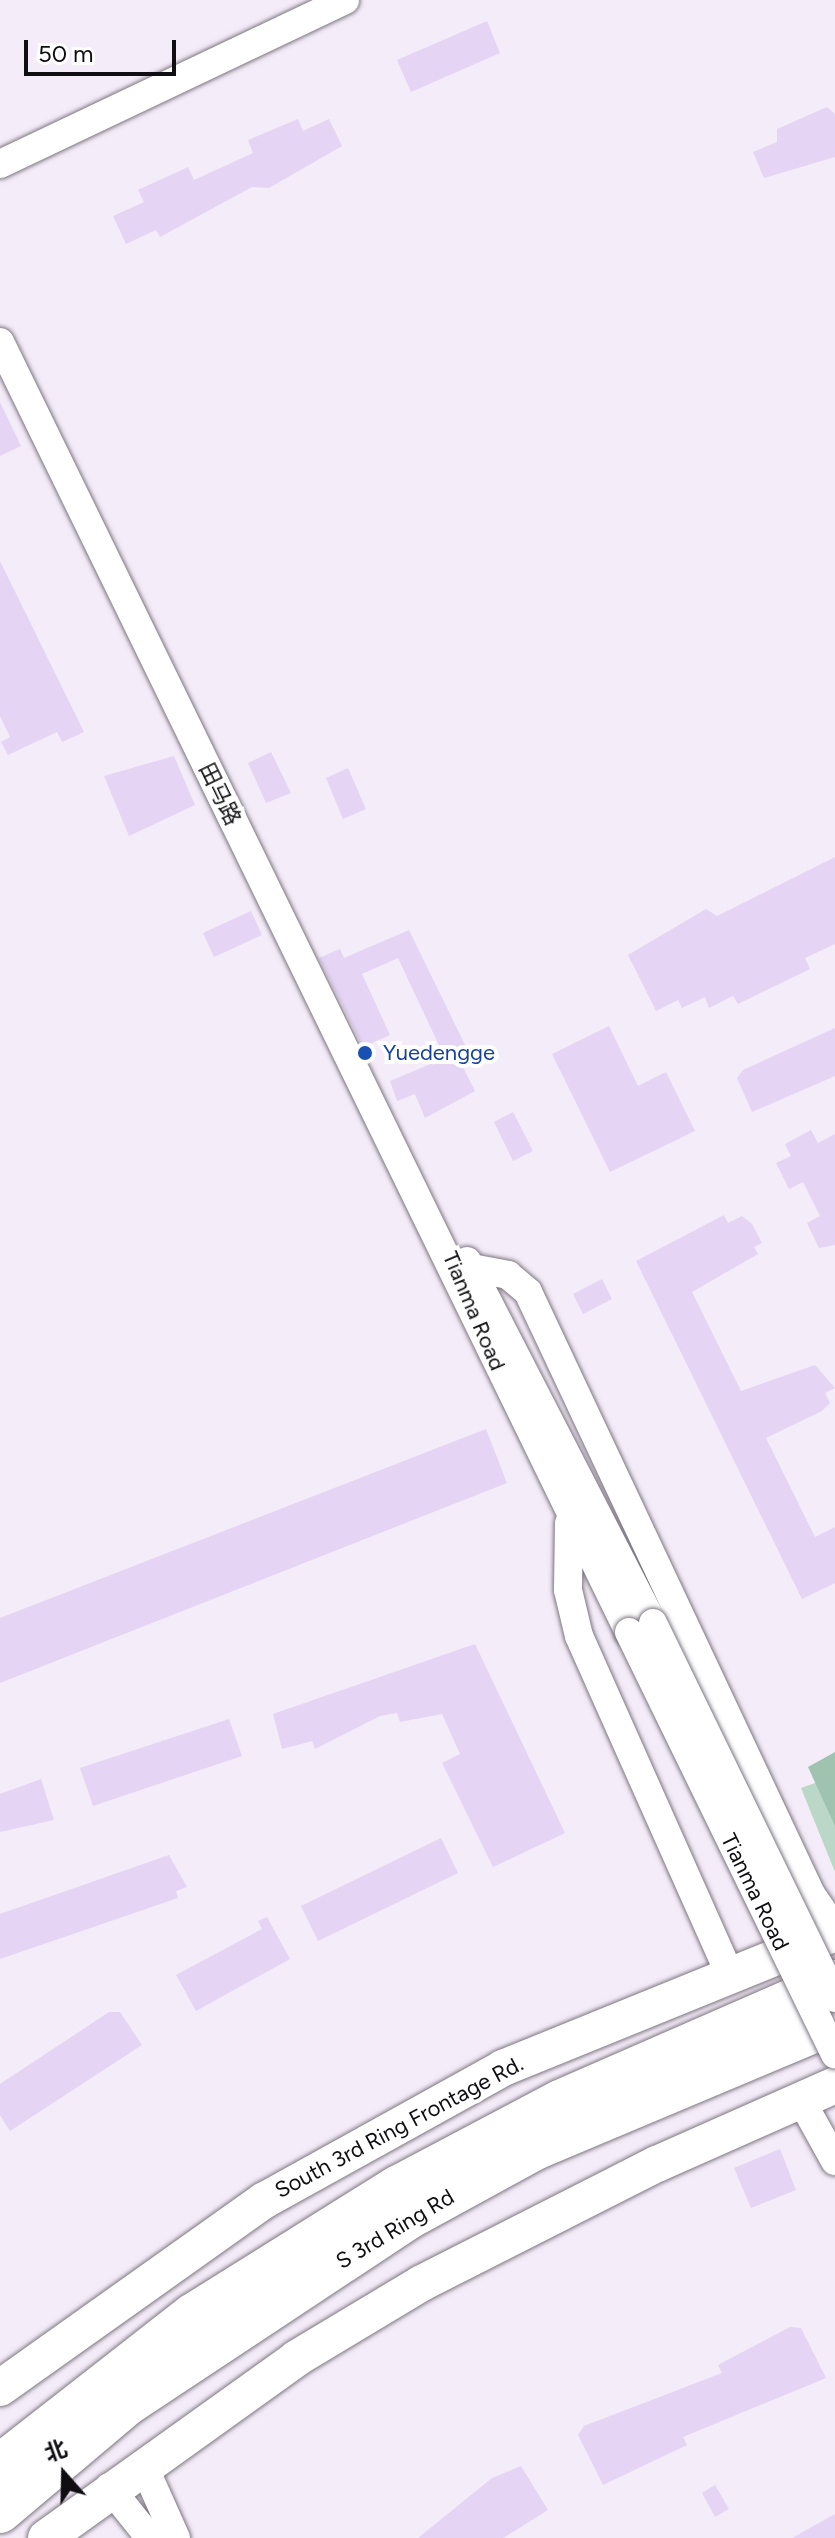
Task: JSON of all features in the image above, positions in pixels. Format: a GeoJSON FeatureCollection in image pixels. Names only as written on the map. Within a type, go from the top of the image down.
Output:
{"type":"FeatureCollection","features":[{"type":"Feature","properties":{"kind":"highway","name":"S 3rd Ring Rd"},"geometry":{"type":"LineString","coordinates":[[0,2512],[258,2293],[397,2187],[560,2101],[835,1981]]}},
{"type":"Feature","properties":{"kind":"highway","name":"S 3rd Ring Rd"},"geometry":{"type":"LineString","coordinates":[[0,2465],[65,2407],[258,2293],[535,2149],[835,2023]]}},
{"type":"Feature","properties":{"kind":"main road","name":"South 3rd Ring Frontage Rd."},"geometry":{"type":"LineString","coordinates":[[0,2388],[265,2200],[503,2068],[835,1931]]}},
{"type":"Feature","properties":{"kind":"main road"},"geometry":{"type":"LineString","coordinates":[[46,2538],[109,2487],[420,2284],[835,2085]]}},
{"type":"Feature","properties":{"kind":"street"},"geometry":{"type":"LineString","coordinates":[[0,164],[345,0]]}},
{"type":"Feature","properties":{"kind":"street","name":"田马路"},"geometry":{"type":"LineString","coordinates":[[0,342],[444,1244]]}},
{"type":"Feature","properties":{"kind":"street","name":"Tianma Road"},"geometry":{"type":"LineString","coordinates":[[444,1244],[477,1269],[835,2055]]}},
{"type":"Feature","properties":{"kind":"street","name":"Tianma Road"},"geometry":{"type":"LineString","coordinates":[[444,1244],[570,1518],[641,1627],[835,1998]]}},
{"type":"Feature","properties":{"kind":"street"},"geometry":{"type":"LineString","coordinates":[[477,1269],[508,1275],[528,1292],[811,1894],[835,1931]]}},
{"type":"Feature","properties":{"kind":"street"},"geometry":{"type":"LineString","coordinates":[[570,1518],[568,1590],[579,1636],[730,1975]]}},
{"type":"Feature","properties":{"kind":"street"},"geometry":{"type":"LineString","coordinates":[[801,2100],[835,2161]]}},
{"type":"Feature","properties":{"kind":"street"},"geometry":{"type":"LineString","coordinates":[[143,2464],[176,2538]]}},
{"type":"Feature","properties":{"kind":"street"},"geometry":{"type":"LineString","coordinates":[[109,2487],[150,2538]]}},
{"type":"Feature","properties":{"kind":"green space"},"geometry":{"type":"Polygon","coordinates":[[[835,1752],[835,1826],[808,1767],[835,1752]]]}},
{"type":"Feature","properties":{"kind":"green space"},"geometry":{"type":"Polygon","coordinates":[[[835,1776],[835,1872],[801,1788],[835,1776]]]}},
{"type":"Feature","properties":{"kind":"building"},"geometry":{"type":"Polygon","coordinates":[[[487,21],[500,53],[411,92],[397,60],[487,21]]]}},
{"type":"Feature","properties":{"kind":"building"},"geometry":{"type":"Polygon","coordinates":[[[827,107],[835,114],[835,157],[764,178],[753,152],[777,142],[777,129],[827,107]]]}},
{"type":"Feature","properties":{"kind":"building"},"geometry":{"type":"Polygon","coordinates":[[[298,119],[303,131],[329,119],[342,146],[269,188],[252,187],[160,237],[156,230],[126,244],[113,216],[144,202],[138,190],[188,167],[194,180],[253,153],[248,140],[298,119]]]}},
{"type":"Feature","properties":{"kind":"building"},"geometry":{"type":"Polygon","coordinates":[[[0,402],[21,446],[0,456],[0,402]]]}},
{"type":"Feature","properties":{"kind":"building"},"geometry":{"type":"Polygon","coordinates":[[[0,561],[84,732],[62,742],[57,732],[8,755],[1,742],[10,737],[0,716],[0,561]]]}},
{"type":"Feature","properties":{"kind":"building"},"geometry":{"type":"Polygon","coordinates":[[[271,752],[291,793],[266,803],[248,763],[271,752]]]}},
{"type":"Feature","properties":{"kind":"building"},"geometry":{"type":"Polygon","coordinates":[[[174,756],[195,805],[129,836],[104,776],[174,756]]]}},
{"type":"Feature","properties":{"kind":"building"},"geometry":{"type":"Polygon","coordinates":[[[348,768],[366,809],[343,819],[326,778],[348,768]]]}},
{"type":"Feature","properties":{"kind":"building"},"geometry":{"type":"Polygon","coordinates":[[[835,857],[835,944],[805,958],[810,969],[738,1004],[733,996],[709,1008],[705,997],[682,1008],[678,1000],[656,1011],[628,955],[706,909],[717,916],[835,857]]]}},
{"type":"Feature","properties":{"kind":"building"},"geometry":{"type":"Polygon","coordinates":[[[251,911],[262,935],[214,957],[203,933],[251,911]]]}},
{"type":"Feature","properties":{"kind":"building"},"geometry":{"type":"Polygon","coordinates":[[[409,930],[468,1051],[457,1055],[475,1091],[425,1118],[415,1094],[397,1101],[390,1081],[445,1058],[398,958],[362,974],[390,1035],[363,1047],[319,958],[340,949],[344,958],[409,930]]]}},
{"type":"Feature","properties":{"kind":"building"},"geometry":{"type":"Polygon","coordinates":[[[609,1026],[638,1086],[666,1072],[695,1131],[610,1172],[552,1054],[609,1026]]]}},
{"type":"Feature","properties":{"kind":"building"},"geometry":{"type":"Polygon","coordinates":[[[835,1028],[835,1076],[752,1112],[737,1078],[743,1070],[835,1028]]]}},
{"type":"Feature","properties":{"kind":"building"},"geometry":{"type":"Polygon","coordinates":[[[513,1112],[533,1151],[513,1161],[494,1122],[513,1112]]]}},
{"type":"Feature","properties":{"kind":"building"},"geometry":{"type":"Polygon","coordinates":[[[811,1130],[818,1143],[835,1134],[835,1245],[819,1248],[807,1223],[820,1216],[803,1182],[789,1189],[776,1163],[791,1156],[785,1144],[811,1130]]]}},
{"type":"Feature","properties":{"kind":"building"},"geometry":{"type":"Polygon","coordinates":[[[724,1215],[728,1223],[742,1216],[752,1224],[762,1243],[754,1247],[758,1254],[692,1292],[741,1391],[815,1365],[835,1388],[825,1393],[830,1403],[822,1411],[766,1438],[815,1537],[835,1527],[835,1583],[802,1599],[636,1261],[724,1215]]]}},
{"type":"Feature","properties":{"kind":"building"},"geometry":{"type":"Polygon","coordinates":[[[602,1279],[612,1299],[583,1314],[573,1294],[602,1279]]]}},
{"type":"Feature","properties":{"kind":"building"},"geometry":{"type":"Polygon","coordinates":[[[486,1429],[507,1483],[0,1683],[0,1618],[486,1429]]]}},
{"type":"Feature","properties":{"kind":"building"},"geometry":{"type":"Polygon","coordinates":[[[475,1644],[565,1833],[493,1867],[442,1763],[460,1754],[442,1714],[400,1722],[397,1713],[380,1716],[315,1749],[312,1741],[282,1749],[273,1714],[475,1644]]]}},
{"type":"Feature","properties":{"kind":"building"},"geometry":{"type":"Polygon","coordinates":[[[229,1719],[242,1756],[93,1806],[80,1768],[229,1719]]]}},
{"type":"Feature","properties":{"kind":"building"},"geometry":{"type":"Polygon","coordinates":[[[41,1779],[54,1820],[0,1832],[0,1794],[41,1779]]]}},
{"type":"Feature","properties":{"kind":"building"},"geometry":{"type":"Polygon","coordinates":[[[441,1838],[458,1873],[318,1941],[301,1906],[441,1838]]]}},
{"type":"Feature","properties":{"kind":"building"},"geometry":{"type":"Polygon","coordinates":[[[169,1855],[187,1887],[176,1891],[178,1898],[0,1959],[0,1914],[169,1855]]]}},
{"type":"Feature","properties":{"kind":"building"},"geometry":{"type":"Polygon","coordinates":[[[267,1917],[290,1959],[196,2011],[176,1975],[262,1929],[258,1921],[267,1917]]]}},
{"type":"Feature","properties":{"kind":"building"},"geometry":{"type":"Polygon","coordinates":[[[109,2012],[120,2012],[142,2045],[10,2131],[0,2115],[0,2084],[109,2012]]]}},
{"type":"Feature","properties":{"kind":"building"},"geometry":{"type":"Polygon","coordinates":[[[780,2149],[796,2190],[751,2208],[734,2168],[780,2149]]]}},
{"type":"Feature","properties":{"kind":"building"},"geometry":{"type":"Polygon","coordinates":[[[790,2327],[801,2328],[826,2378],[683,2437],[687,2445],[603,2485],[578,2435],[584,2426],[722,2373],[718,2365],[790,2327]]]}},
{"type":"Feature","properties":{"kind":"building"},"geometry":{"type":"Polygon","coordinates":[[[521,2466],[548,2510],[503,2538],[418,2538],[492,2478],[521,2466]]]}},
{"type":"Feature","properties":{"kind":"building"},"geometry":{"type":"Polygon","coordinates":[[[715,2485],[729,2509],[715,2517],[702,2493],[715,2485]]]}},
{"type":"Feature","properties":{"kind":"building"},"geometry":{"type":"Polygon","coordinates":[[[835,2514],[835,2538],[792,2538],[835,2514]]]}},
{"type":"Feature","properties":{"kind":"place","name":"Yuedengge"},"geometry":{"type":"Point","coordinates":[365,1053]}}]}
